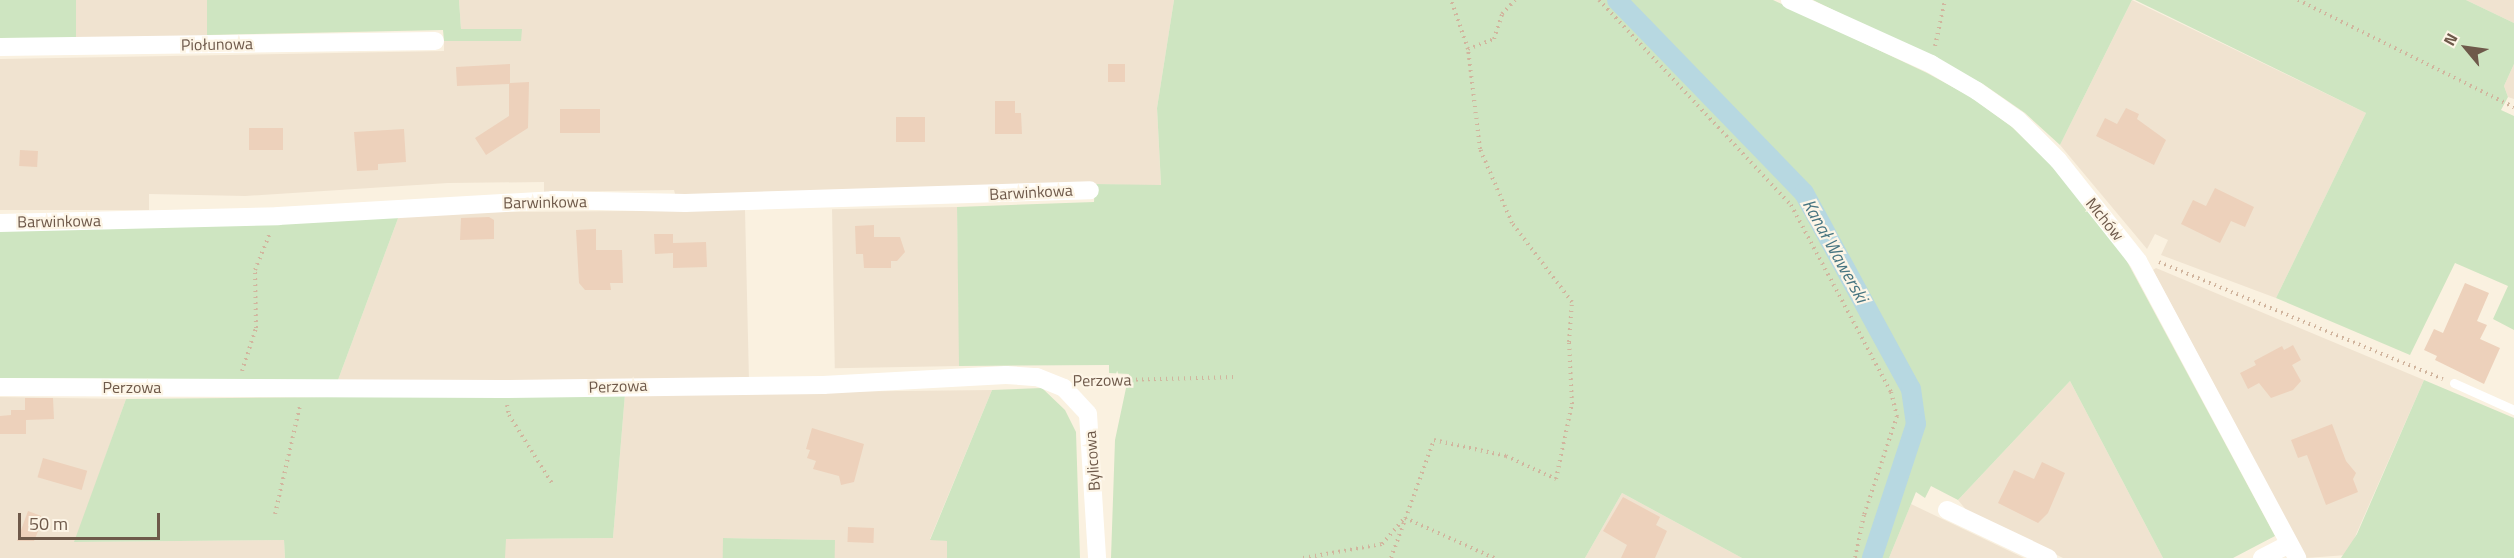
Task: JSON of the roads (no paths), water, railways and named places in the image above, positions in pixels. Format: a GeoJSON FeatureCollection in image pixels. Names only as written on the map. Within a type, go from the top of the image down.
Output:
{"type":"FeatureCollection","features":[{"type":"Feature","properties":{"kind":"street","name":"Mchów"},"geometry":{"type":"LineString","coordinates":[[1790,0],[1931,64],[2018,120],[2058,160],[2144,260],[2293,551]]}},
{"type":"Feature","properties":{"kind":"street","name":"Piołunowa"},"geometry":{"type":"LineString","coordinates":[[0,47],[435,41]]}},
{"type":"Feature","properties":{"kind":"street","name":"Barwinkowa"},"geometry":{"type":"LineString","coordinates":[[0,223],[278,216],[553,200],[685,203],[1090,190]]}},
{"type":"Feature","properties":{"kind":"street","name":"Perzowa"},"geometry":{"type":"LineString","coordinates":[[0,387],[503,389],[823,386],[1006,375],[1050,381]]}},
{"type":"Feature","properties":{"kind":"street","name":"Bylicowa"},"geometry":{"type":"LineString","coordinates":[[1050,381],[1077,400],[1088,414],[1097,558]]}},
{"type":"Feature","properties":{"kind":"street"},"geometry":{"type":"LineString","coordinates":[[1947,510],[2048,558]]}},
{"type":"Feature","properties":{"kind":"street"},"geometry":{"type":"LineString","coordinates":[[2262,558],[2293,551]]}},
{"type":"Feature","properties":{"kind":"lane"},"geometry":{"type":"LineString","coordinates":[[2454,384],[2514,410]]}},
{"type":"Feature","properties":{"kind":"waterway","name":"Kanał Wawerski"},"geometry":{"type":"LineString","coordinates":[[1617,0],[1804,193],[1911,389],[1916,424],[1872,558]]}}]}
